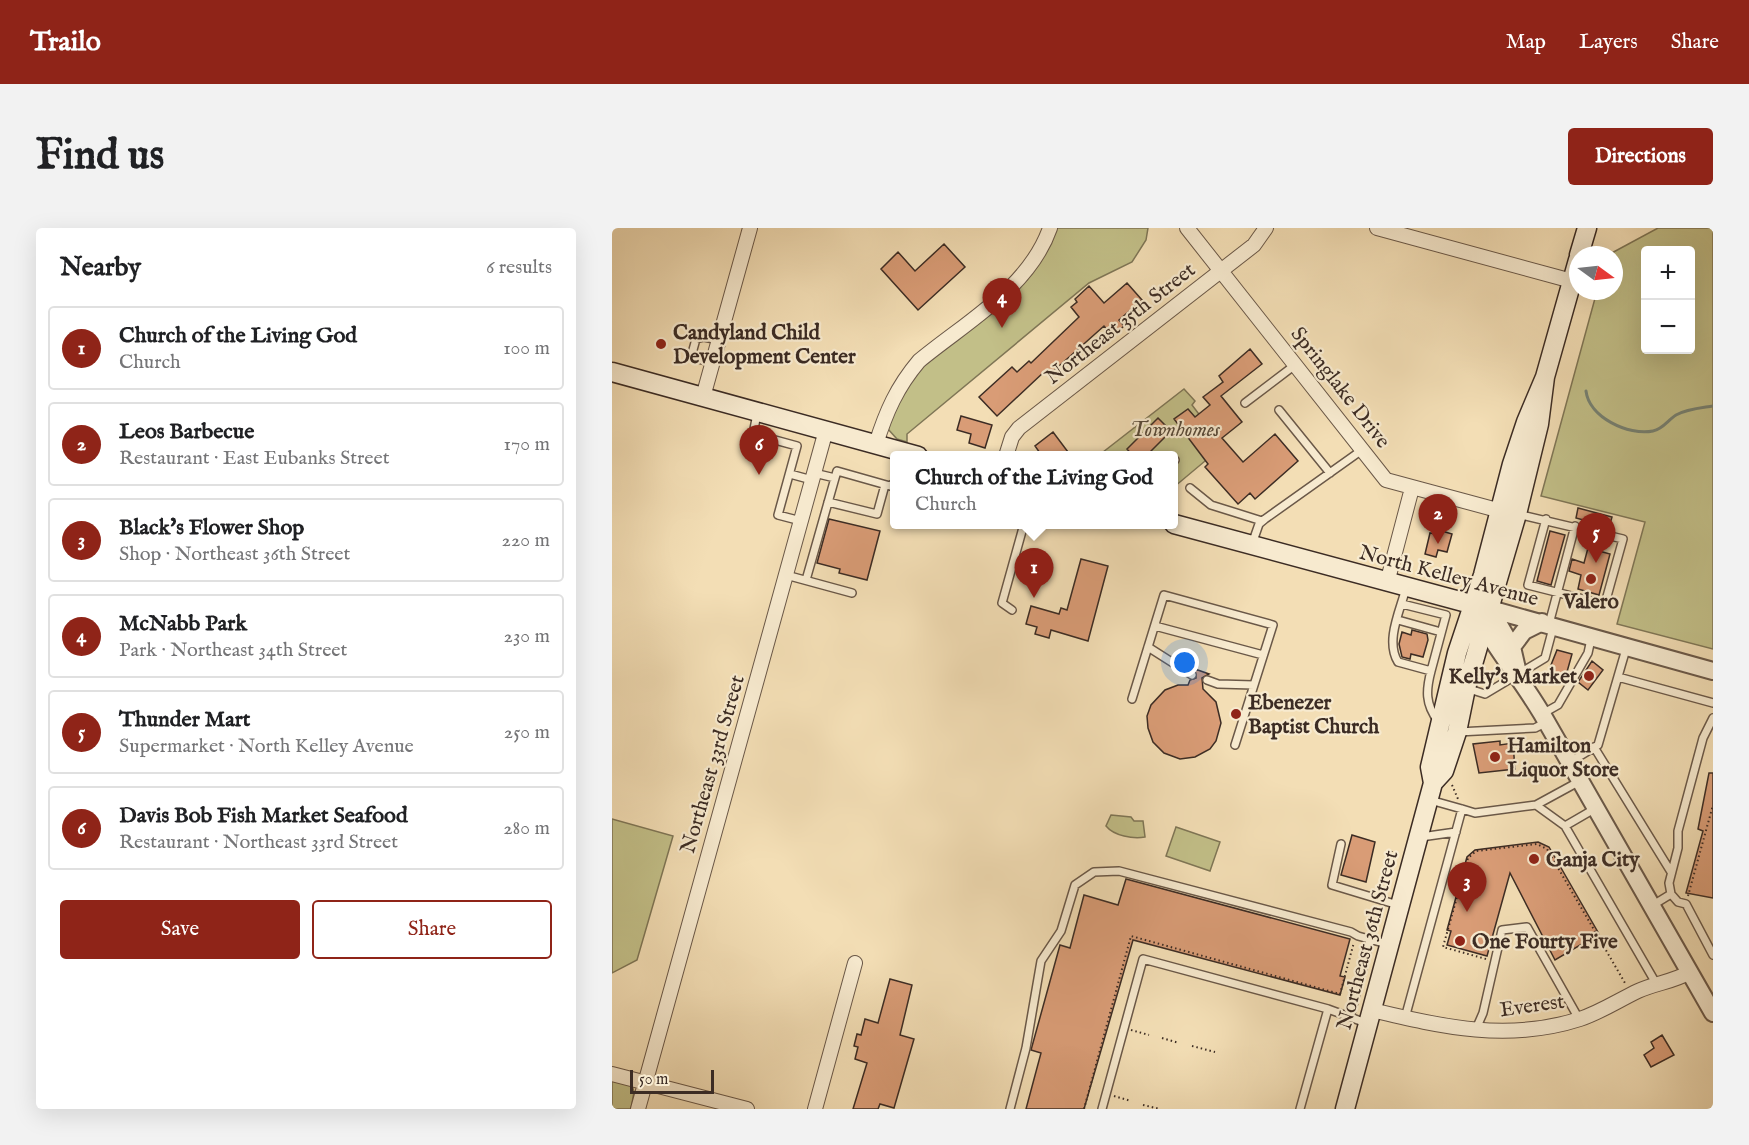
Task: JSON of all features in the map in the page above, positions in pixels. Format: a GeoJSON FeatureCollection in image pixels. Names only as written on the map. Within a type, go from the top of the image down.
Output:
{"type":"FeatureCollection","features":[{"type":"Feature","properties":{"kind":"main road"},"geometry":{"type":"LineString","coordinates":[[1582,246],[1587,228]]}},
{"type":"Feature","properties":{"kind":"main road","name":"Northeast 36th Street"},"geometry":{"type":"LineString","coordinates":[[1345,1109],[1431,791],[1444,771],[1457,732],[1466,688],[1490,609],[1526,422],[1545,377],[1569,292]]}},
{"type":"Feature","properties":{"kind":"main road"},"geometry":{"type":"LineString","coordinates":[[612,372],[899,451]]}},
{"type":"Feature","properties":{"kind":"main road","name":"Northeast 36th Street"},"geometry":{"type":"LineString","coordinates":[[1431,791],[1430,767],[1457,653],[1471,604],[1509,512]]}},
{"type":"Feature","properties":{"kind":"main road","name":"North Kelley Avenue"},"geometry":{"type":"LineString","coordinates":[[1178,525],[1387,582],[1404,596],[1471,604],[1490,609]]}},
{"type":"Feature","properties":{"kind":"street"},"geometry":{"type":"LineString","coordinates":[[703,397],[750,228]]}},
{"type":"Feature","properties":{"kind":"street"},"geometry":{"type":"LineString","coordinates":[[876,444],[892,397],[907,375],[925,356],[1013,285],[1033,262],[1050,228]]}},
{"type":"Feature","properties":{"kind":"street","name":"Springlake Drive"},"geometry":{"type":"LineString","coordinates":[[1187,228],[1386,480],[1509,512]]}},
{"type":"Feature","properties":{"kind":"street","name":"Northeast 35th Street"},"geometry":{"type":"LineString","coordinates":[[1008,451],[1012,437],[1019,428],[1260,240],[1266,228]]}},
{"type":"Feature","properties":{"kind":"street"},"geometry":{"type":"LineString","coordinates":[[1377,228],[1419,234],[1569,280]]}},
{"type":"Feature","properties":{"kind":"street","name":"Northeast 33rd Street"},"geometry":{"type":"LineString","coordinates":[[638,1109],[826,430]]}},
{"type":"Feature","properties":{"kind":"street"},"geometry":{"type":"LineString","coordinates":[[1387,582],[1412,488]]}},
{"type":"Feature","properties":{"kind":"street"},"geometry":{"type":"LineString","coordinates":[[1471,604],[1502,659],[1518,674],[1713,1013]]}},
{"type":"Feature","properties":{"kind":"street"},"geometry":{"type":"LineString","coordinates":[[1490,609],[1512,647],[1518,674]]}},
{"type":"Feature","properties":{"kind":"street","name":"North Kelley Avenue"},"geometry":{"type":"LineString","coordinates":[[1490,609],[1713,671]]}},
{"type":"Feature","properties":{"kind":"street"},"geometry":{"type":"LineString","coordinates":[[1512,647],[1524,630],[1548,624]]}},
{"type":"Feature","properties":{"kind":"street"},"geometry":{"type":"LineString","coordinates":[[815,1109],[855,963]]}},
{"type":"Feature","properties":{"kind":"street","name":"Everest"},"geometry":{"type":"LineString","coordinates":[[1370,1017],[1405,1018],[1475,1031],[1544,1028],[1579,1019],[1641,989],[1676,980],[1690,972]]}},
{"type":"Feature","properties":{"kind":"street"},"geometry":{"type":"LineString","coordinates":[[612,1074],[747,1109]]}},
{"type":"Feature","properties":{"kind":"lane"},"geometry":{"type":"LineString","coordinates":[[713,363],[691,357],[696,339],[704,337],[719,340]]}},
{"type":"Feature","properties":{"kind":"lane"},"geometry":{"type":"LineString","coordinates":[[1245,403],[1295,365]]}},
{"type":"Feature","properties":{"kind":"lane"},"geometry":{"type":"LineString","coordinates":[[1279,410],[1330,473]]}},
{"type":"Feature","properties":{"kind":"lane"},"geometry":{"type":"LineString","coordinates":[[758,412],[753,434],[797,446],[778,515],[801,521]]}},
{"type":"Feature","properties":{"kind":"lane"},"geometry":{"type":"LineString","coordinates":[[1252,545],[1262,521],[1362,450]]}},
{"type":"Feature","properties":{"kind":"lane"},"geometry":{"type":"LineString","coordinates":[[806,580],[837,471],[885,485],[890,484]]}},
{"type":"Feature","properties":{"kind":"lane"},"geometry":{"type":"LineString","coordinates":[[789,474],[835,478]]}},
{"type":"Feature","properties":{"kind":"lane"},"geometry":{"type":"LineString","coordinates":[[828,502],[877,514],[885,485]]}},
{"type":"Feature","properties":{"kind":"lane"},"geometry":{"type":"LineString","coordinates":[[1190,488],[1211,505],[1262,521]]}},
{"type":"Feature","properties":{"kind":"lane"},"geometry":{"type":"LineString","coordinates":[[1509,512],[1546,519],[1623,539],[1603,604],[1528,585],[1546,519]]}},
{"type":"Feature","properties":{"kind":"lane"},"geometry":{"type":"LineString","coordinates":[[1466,688],[1485,694],[1545,658],[1548,624],[1575,526]]}},
{"type":"Feature","properties":{"kind":"lane"},"geometry":{"type":"LineString","coordinates":[[1012,610],[1002,603],[1023,529]]}},
{"type":"Feature","properties":{"kind":"lane"},"geometry":{"type":"LineString","coordinates":[[786,575],[852,593]]}},
{"type":"Feature","properties":{"kind":"lane"},"geometry":{"type":"LineString","coordinates":[[1132,699],[1164,595],[1273,625],[1235,745]]}},
{"type":"Feature","properties":{"kind":"lane"},"geometry":{"type":"LineString","coordinates":[[1431,671],[1398,662],[1392,653],[1391,644],[1404,596],[1446,615],[1426,691],[1430,711],[1440,722],[1457,732],[1535,728],[1558,705],[1588,653],[1592,636]]}},
{"type":"Feature","properties":{"kind":"lane"},"geometry":{"type":"LineString","coordinates":[[1398,620],[1442,632]]}},
{"type":"Feature","properties":{"kind":"lane"},"geometry":{"type":"LineString","coordinates":[[1155,626],[1263,655]]}},
{"type":"Feature","properties":{"kind":"lane"},"geometry":{"type":"LineString","coordinates":[[1148,646],[1192,675]]}},
{"type":"Feature","properties":{"kind":"lane"},"geometry":{"type":"LineString","coordinates":[[1570,762],[1598,745],[1626,646]]}},
{"type":"Feature","properties":{"kind":"lane"},"geometry":{"type":"LineString","coordinates":[[1437,648],[1457,653]]}},
{"type":"Feature","properties":{"kind":"lane"},"geometry":{"type":"LineString","coordinates":[[1618,677],[1713,703]]}},
{"type":"Feature","properties":{"kind":"lane"},"geometry":{"type":"LineString","coordinates":[[1207,680],[1218,684],[1254,685]]}},
{"type":"Feature","properties":{"kind":"lane"},"geometry":{"type":"LineString","coordinates":[[1713,718],[1703,738],[1678,831],[1678,848],[1669,883],[1671,894],[1678,902],[1686,904],[1713,955]]}},
{"type":"Feature","properties":{"kind":"lane"},"geometry":{"type":"LineString","coordinates":[[1594,747],[1671,872]]}},
{"type":"Feature","properties":{"kind":"lane"},"geometry":{"type":"LineString","coordinates":[[1431,791],[1462,809],[1475,813],[1536,805],[1580,781]]}},
{"type":"Feature","properties":{"kind":"lane"},"geometry":{"type":"LineString","coordinates":[[1536,805],[1565,826],[1657,985]]}},
{"type":"Feature","properties":{"kind":"lane"},"geometry":{"type":"LineString","coordinates":[[1565,826],[1596,808]]}},
{"type":"Feature","properties":{"kind":"lane"},"geometry":{"type":"LineString","coordinates":[[1405,1018],[1462,809]]}},
{"type":"Feature","properties":{"kind":"lane"},"geometry":{"type":"LineString","coordinates":[[1418,837],[1456,832]]}},
{"type":"Feature","properties":{"kind":"lane"},"geometry":{"type":"LineString","coordinates":[[1341,844],[1332,885],[1400,905]]}},
{"type":"Feature","properties":{"kind":"lane"},"geometry":{"type":"LineString","coordinates":[[1010,1109],[1026,1048],[1041,961],[1061,931],[1075,885],[1088,875],[1106,870],[1119,871],[1390,945]]}},
{"type":"Feature","properties":{"kind":"lane"},"geometry":{"type":"LineString","coordinates":[[1652,905],[1671,894]]}},
{"type":"Feature","properties":{"kind":"lane"},"geometry":{"type":"LineString","coordinates":[[1475,1031],[1483,1013],[1502,930],[1527,927],[1579,1019]]}},
{"type":"Feature","properties":{"kind":"lane"},"geometry":{"type":"LineString","coordinates":[[1350,1017],[1370,940]]}},
{"type":"Feature","properties":{"kind":"lane"},"geometry":{"type":"LineString","coordinates":[[1102,1109],[1143,959],[1350,1017],[1370,1017]]}},
{"type":"Feature","properties":{"kind":"lane"},"geometry":{"type":"LineString","coordinates":[[1300,1109],[1328,1009]]}},
{"type":"Feature","properties":{"kind":"path"},"geometry":{"type":"LineString","coordinates":[[1688,897],[1713,805]]}},
{"type":"Feature","properties":{"kind":"path"},"geometry":{"type":"LineString","coordinates":[[1494,961],[1443,947],[1468,858],[1476,851],[1537,844],[1547,849],[1625,983]]}},
{"type":"Feature","properties":{"kind":"path"},"geometry":{"type":"LineString","coordinates":[[1391,856],[1392,851]]}},
{"type":"Feature","properties":{"kind":"path"},"geometry":{"type":"LineString","coordinates":[[1084,1109],[1131,936],[1340,994],[1356,935]]}},
{"type":"Feature","properties":{"kind":"path"},"geometry":{"type":"LineString","coordinates":[[1112,1007],[1119,1009]]}},
{"type":"Feature","properties":{"kind":"path"},"geometry":{"type":"LineString","coordinates":[[1131,1030],[1149,1035]]}},
{"type":"Feature","properties":{"kind":"path"},"geometry":{"type":"LineString","coordinates":[[1162,1038],[1179,1043]]}},
{"type":"Feature","properties":{"kind":"path"},"geometry":{"type":"LineString","coordinates":[[1192,1046],[1215,1052]]}},
{"type":"Feature","properties":{"kind":"path"},"geometry":{"type":"LineString","coordinates":[[1090,1087],[1096,1089]]}},
{"type":"Feature","properties":{"kind":"path"},"geometry":{"type":"LineString","coordinates":[[1114,1096],[1131,1101]]}},
{"type":"Feature","properties":{"kind":"path"},"geometry":{"type":"LineString","coordinates":[[1143,1105],[1160,1109]]}},
{"type":"Feature","properties":{"kind":"green space"},"geometry":{"type":"Polygon","coordinates":[[[1056,228],[1148,228],[1146,240],[1132,262],[1089,283],[907,434],[907,442],[897,439],[888,429],[896,403],[919,369],[1027,280],[1046,252],[1056,228]]]}},
{"type":"Feature","properties":{"kind":"green space"},"geometry":{"type":"Polygon","coordinates":[[[1658,228],[1713,228],[1713,649],[1617,624],[1645,522],[1541,496],[1595,300],[1623,300],[1623,247],[1658,228]]]}},
{"type":"Feature","properties":{"kind":"green space","name":"Townhomes"},"geometry":{"type":"Polygon","coordinates":[[[1184,389],[1195,401],[1192,405],[1223,446],[1178,484],[1178,451],[1104,451],[1184,389]]]}},
{"type":"Feature","properties":{"kind":"green space"},"geometry":{"type":"Polygon","coordinates":[[[1111,815],[1143,821],[1145,837],[1129,837],[1109,829],[1106,826],[1111,815]]]}},
{"type":"Feature","properties":{"kind":"green space"},"geometry":{"type":"Polygon","coordinates":[[[612,819],[673,836],[637,960],[612,973],[612,819]]]}},
{"type":"Feature","properties":{"kind":"green space"},"geometry":{"type":"Polygon","coordinates":[[[1176,827],[1220,842],[1210,871],[1166,856],[1176,827]]]}},
{"type":"Feature","properties":{"kind":"green space"},"geometry":{"type":"Polygon","coordinates":[[[612,1078],[632,1085],[634,1092],[631,1109],[612,1109],[612,1078]]]}},
{"type":"Feature","properties":{"kind":"building"},"geometry":{"type":"Polygon","coordinates":[[[944,244],[965,267],[918,310],[881,269],[898,252],[915,271],[944,244]]]}},
{"type":"Feature","properties":{"kind":"building"},"geometry":{"type":"Polygon","coordinates":[[[1127,283],[1142,300],[1119,320],[1124,326],[1113,336],[1104,326],[1049,375],[1045,371],[997,416],[979,397],[1012,367],[1017,372],[1029,361],[1031,363],[1079,317],[1071,307],[1077,302],[1075,299],[1089,286],[1104,303],[1127,283]]]}},
{"type":"Feature","properties":{"kind":"building"},"geometry":{"type":"Polygon","coordinates":[[[1250,349],[1262,364],[1221,396],[1242,422],[1222,438],[1243,462],[1275,434],[1298,461],[1255,499],[1250,493],[1238,504],[1205,467],[1208,464],[1174,419],[1188,409],[1195,417],[1210,405],[1203,397],[1223,382],[1219,376],[1250,349]]]}},
{"type":"Feature","properties":{"kind":"building"},"geometry":{"type":"Polygon","coordinates":[[[961,416],[992,425],[985,448],[969,443],[971,434],[957,430],[961,416]]]}},
{"type":"Feature","properties":{"kind":"building"},"geometry":{"type":"Polygon","coordinates":[[[1158,418],[1171,431],[1151,451],[1129,451],[1127,449],[1158,418]]]}},
{"type":"Feature","properties":{"kind":"building"},"geometry":{"type":"Polygon","coordinates":[[[1053,432],[1067,451],[1038,451],[1035,446],[1053,432]]]}},
{"type":"Feature","properties":{"kind":"building"},"geometry":{"type":"Polygon","coordinates":[[[1578,508],[1612,517],[1609,527],[1576,518],[1578,508]]]}},
{"type":"Feature","properties":{"kind":"building"},"geometry":{"type":"Polygon","coordinates":[[[829,519],[880,531],[867,580],[839,573],[840,569],[817,563],[829,519]]]}},
{"type":"Feature","properties":{"kind":"building"},"geometry":{"type":"Polygon","coordinates":[[[1442,531],[1452,534],[1447,552],[1438,550],[1436,557],[1425,554],[1430,533],[1440,535],[1442,531]]]}},
{"type":"Feature","properties":{"kind":"building"},"geometry":{"type":"Polygon","coordinates":[[[1550,531],[1565,535],[1551,585],[1537,581],[1550,531]]]}},
{"type":"Feature","properties":{"kind":"building"},"geometry":{"type":"Polygon","coordinates":[[[1588,548],[1610,554],[1599,595],[1578,589],[1581,575],[1569,571],[1572,559],[1584,563],[1588,548]]]}},
{"type":"Feature","properties":{"kind":"building"},"geometry":{"type":"Polygon","coordinates":[[[1081,559],[1108,566],[1088,641],[1051,630],[1049,638],[1035,634],[1037,627],[1026,624],[1031,606],[1059,614],[1061,608],[1067,610],[1081,559]]]}},
{"type":"Feature","properties":{"kind":"building"},"geometry":{"type":"Polygon","coordinates":[[[1412,630],[1427,634],[1428,640],[1423,657],[1411,654],[1410,659],[1402,657],[1399,644],[1402,632],[1411,635],[1412,630]]]}},
{"type":"Feature","properties":{"kind":"building"},"geometry":{"type":"Polygon","coordinates":[[[1557,650],[1572,654],[1565,679],[1557,684],[1549,670],[1557,650]]]}},
{"type":"Feature","properties":{"kind":"building"},"geometry":{"type":"Polygon","coordinates":[[[1592,661],[1603,670],[1588,690],[1578,682],[1592,661]]]}},
{"type":"Feature","properties":{"kind":"building"},"geometry":{"type":"Polygon","coordinates":[[[1195,669],[1209,674],[1202,678],[1203,689],[1216,702],[1221,723],[1216,741],[1210,749],[1195,757],[1180,759],[1164,753],[1153,742],[1147,716],[1151,705],[1165,690],[1178,685],[1188,685],[1190,680],[1196,678],[1195,669]]]}},
{"type":"Feature","properties":{"kind":"building"},"geometry":{"type":"Polygon","coordinates":[[[1500,741],[1500,745],[1513,743],[1515,769],[1479,773],[1473,744],[1500,741]]]}},
{"type":"Feature","properties":{"kind":"building"},"geometry":{"type":"Polygon","coordinates":[[[1709,773],[1713,773],[1713,898],[1686,893],[1703,831],[1698,829],[1709,773]]]}},
{"type":"Feature","properties":{"kind":"building"},"geometry":{"type":"Polygon","coordinates":[[[1352,835],[1375,842],[1366,882],[1341,875],[1352,835]]]}},
{"type":"Feature","properties":{"kind":"building"},"geometry":{"type":"Polygon","coordinates":[[[1538,842],[1549,847],[1599,934],[1555,960],[1510,873],[1487,956],[1447,945],[1451,931],[1447,930],[1467,857],[1475,850],[1538,842]]]}},
{"type":"Feature","properties":{"kind":"building"},"geometry":{"type":"Polygon","coordinates":[[[1126,879],[1350,939],[1340,976],[1345,977],[1340,995],[1133,940],[1084,1109],[1026,1109],[1041,1053],[1031,1050],[1060,945],[1070,948],[1084,895],[1118,905],[1126,879]]]}},
{"type":"Feature","properties":{"kind":"building"},"geometry":{"type":"Polygon","coordinates":[[[890,979],[912,985],[900,1035],[914,1039],[894,1108],[880,1104],[878,1109],[853,1109],[867,1063],[855,1059],[858,1047],[854,1046],[857,1034],[861,1035],[865,1019],[878,1023],[890,979]]]}},
{"type":"Feature","properties":{"kind":"building"},"geometry":{"type":"Polygon","coordinates":[[[1662,1035],[1674,1055],[1651,1067],[1644,1055],[1654,1048],[1651,1042],[1662,1035]]]}},
{"type":"Feature","properties":{"kind":"waterway"},"geometry":{"type":"LineString","coordinates":[[1586,391],[1594,409],[1602,416],[1611,423],[1632,431],[1653,431],[1680,413],[1713,406]]}},
{"type":"Feature","properties":{"kind":"place","name":"McNabb Park"},"geometry":{"type":"Point","coordinates":[1002,328]}},
{"type":"Feature","properties":{"kind":"place","name":"Candyland Child Development Center"},"geometry":{"type":"Point","coordinates":[661,344]}},
{"type":"Feature","properties":{"kind":"place","name":"Davis Bob Fish Market Seafood"},"geometry":{"type":"Point","coordinates":[759,475]}},
{"type":"Feature","properties":{"kind":"place","name":"Leos Barbecue"},"geometry":{"type":"Point","coordinates":[1438,544]}},
{"type":"Feature","properties":{"kind":"place","name":"Thunder Mart"},"geometry":{"type":"Point","coordinates":[1596,563]}},
{"type":"Feature","properties":{"kind":"place","name":"Valero"},"geometry":{"type":"Point","coordinates":[1591,579]}},
{"type":"Feature","properties":{"kind":"place","name":"Church of the Living God"},"geometry":{"type":"Point","coordinates":[1034,598]}},
{"type":"Feature","properties":{"kind":"place","name":"Kelly's Market"},"geometry":{"type":"Point","coordinates":[1589,676]}},
{"type":"Feature","properties":{"kind":"place","name":"Ebenezer Baptist Church"},"geometry":{"type":"Point","coordinates":[1236,714]}},
{"type":"Feature","properties":{"kind":"place","name":"Hamilton Liquor Store"},"geometry":{"type":"Point","coordinates":[1495,757]}},
{"type":"Feature","properties":{"kind":"place","name":"Ganja City"},"geometry":{"type":"Point","coordinates":[1534,859]}},
{"type":"Feature","properties":{"kind":"place","name":"Black's Flower Shop"},"geometry":{"type":"Point","coordinates":[1467,912]}},
{"type":"Feature","properties":{"kind":"place","name":"One Fourty Five"},"geometry":{"type":"Point","coordinates":[1460,941]}}]}
